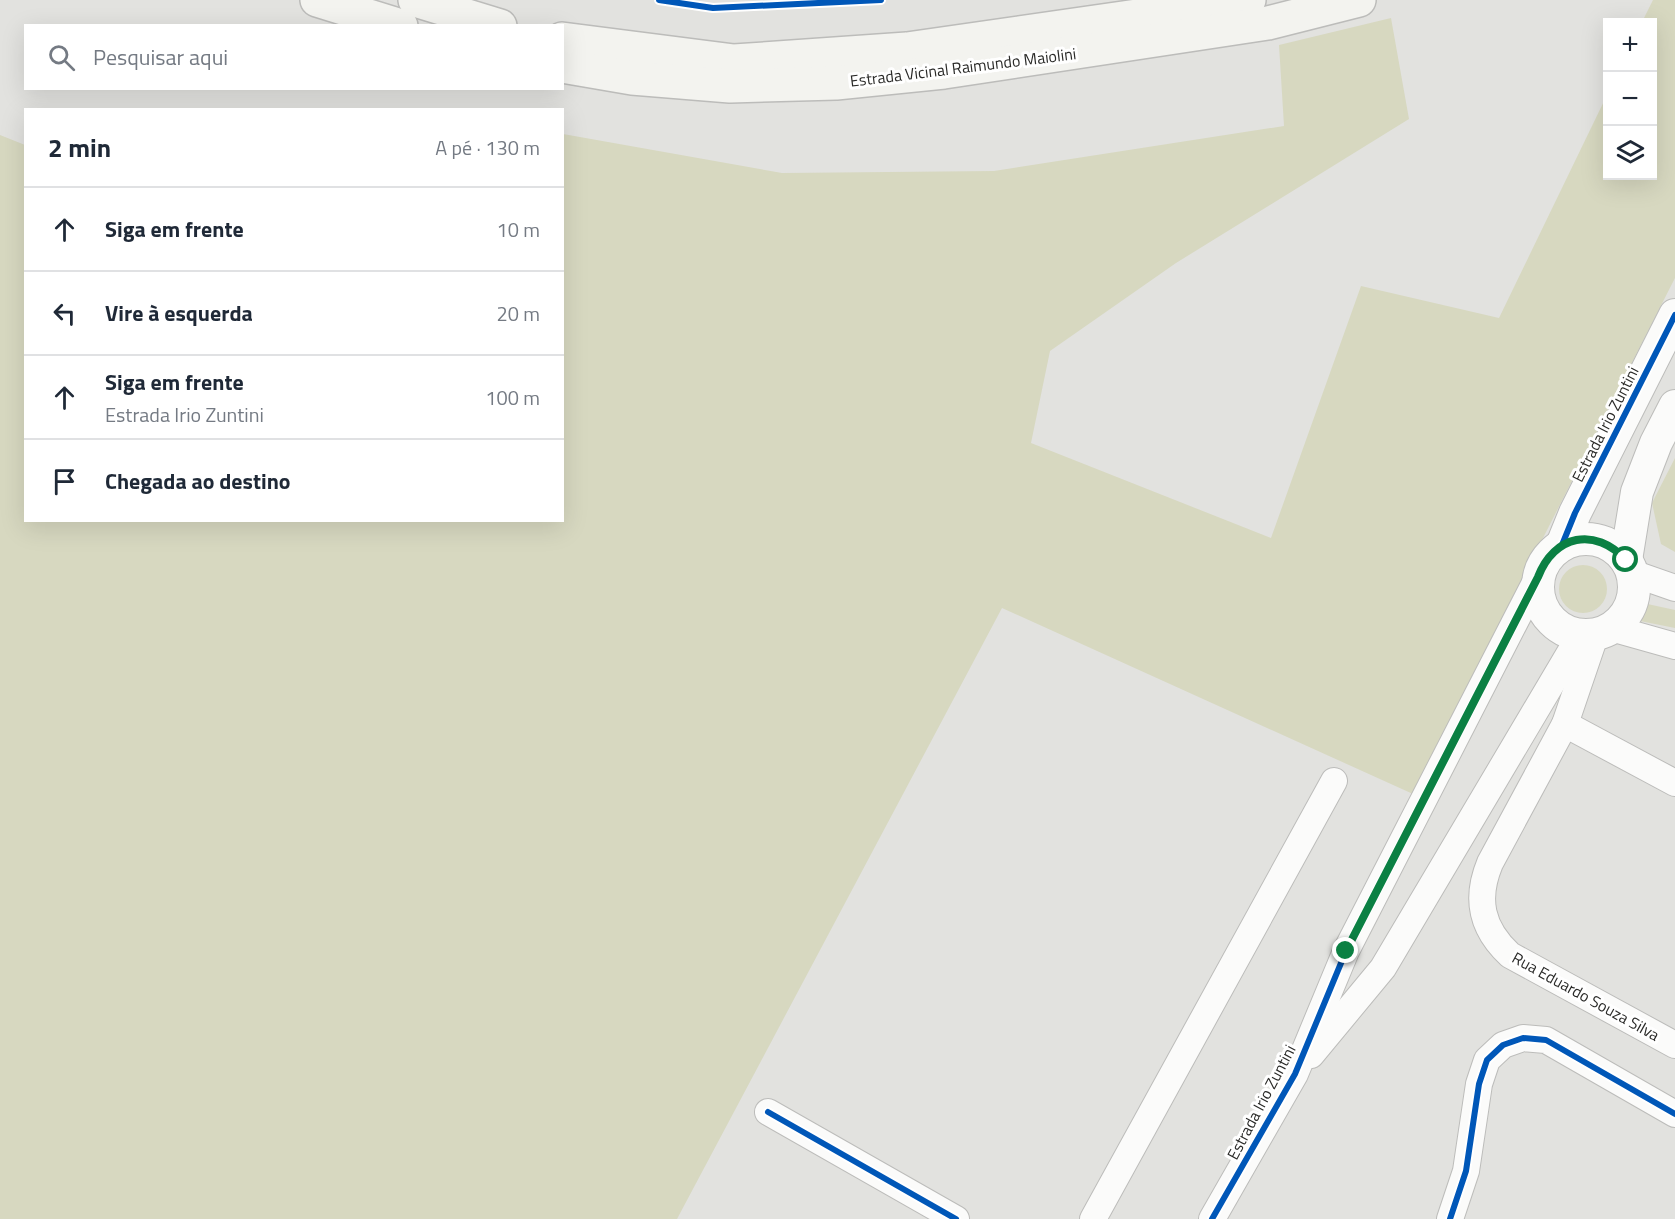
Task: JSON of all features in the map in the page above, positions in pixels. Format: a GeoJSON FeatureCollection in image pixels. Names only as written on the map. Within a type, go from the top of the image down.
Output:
{"type":"FeatureCollection","features":[{"type":"Feature","properties":{"kind":"main road"},"geometry":{"type":"LineString","coordinates":[[317,0],[395,24]]}},
{"type":"Feature","properties":{"kind":"main road"},"geometry":{"type":"LineString","coordinates":[[415,0],[493,24]]}},
{"type":"Feature","properties":{"kind":"main road","name":"Estrada Vicinal Raimundo Maiolini"},"geometry":{"type":"LineString","coordinates":[[564,39],[734,61],[908,49],[1249,0]]}},
{"type":"Feature","properties":{"kind":"main road","name":"Estrada Vicinal Raimundo Maiolini"},"geometry":{"type":"LineString","coordinates":[[564,66],[632,78],[730,86],[836,83],[944,72],[1268,23],[1359,0]]}},
{"type":"Feature","properties":{"kind":"street","name":"Estrada Irio Zuntini"},"geometry":{"type":"LineString","coordinates":[[1562,545],[1575,513],[1675,315]]}},
{"type":"Feature","properties":{"kind":"street"},"geometry":{"type":"LineString","coordinates":[[1675,406],[1656,443],[1637,492],[1629,567],[1634,589],[1630,604],[1623,617],[1596,632],[1565,724],[1675,783]]}},
{"type":"Feature","properties":{"kind":"street"},"geometry":{"type":"LineString","coordinates":[[1675,588],[1629,567],[1616,549],[1604,542],[1589,539],[1575,540],[1562,545],[1547,559],[1538,577],[1538,593],[1543,608],[1552,621],[1565,630],[1596,632],[1675,646]]}},
{"type":"Feature","properties":{"kind":"street","name":"Estrada Irio Zuntini"},"geometry":{"type":"LineString","coordinates":[[1212,1219],[1295,1074],[1346,951],[1538,577]]}},
{"type":"Feature","properties":{"kind":"street","name":"Estrada Irio Zuntini"},"geometry":{"type":"LineString","coordinates":[[1295,1074],[1383,968],[1596,632]]}},
{"type":"Feature","properties":{"kind":"street","name":"Rua Eduardo Souza Silva"},"geometry":{"type":"LineString","coordinates":[[1565,724],[1490,863],[1482,887],[1483,913],[1493,936],[1510,955],[1675,1045]]}},
{"type":"Feature","properties":{"kind":"street"},"geometry":{"type":"LineString","coordinates":[[1093,1219],[1334,781]]}},
{"type":"Feature","properties":{"kind":"street"},"geometry":{"type":"LineString","coordinates":[[1450,1219],[1466,1171],[1479,1084],[1487,1060],[1503,1045],[1523,1038],[1545,1040],[1671,1107]]}},
{"type":"Feature","properties":{"kind":"street"},"geometry":{"type":"LineString","coordinates":[[768,1112],[956,1219]]}},
{"type":"Feature","properties":{"kind":"green space"},"geometry":{"type":"Polygon","coordinates":[[[1653,0],[1675,0],[1675,278],[1413,794],[1002,608],[677,1219],[0,1219],[0,135],[24,145],[24,522],[564,522],[564,134],[782,173],[994,171],[1284,126],[1279,45],[1391,18],[1409,119],[1176,263],[1050,351],[1031,443],[1271,538],[1361,286],[1499,318],[1603,103],[1603,180],[1657,180],[1657,18],[1644,18],[1653,0]]]}},
{"type":"Feature","properties":{"kind":"green space"},"geometry":{"type":"Polygon","coordinates":[[[1675,458],[1675,552],[1661,544],[1652,503],[1675,458]]]}},
{"type":"Feature","properties":{"kind":"green space"},"geometry":{"type":"Polygon","coordinates":[[[1578,565],[1588,565],[1600,572],[1607,584],[1607,594],[1600,606],[1588,613],[1578,613],[1563,602],[1559,594],[1559,584],[1570,569],[1578,565]]]}},
{"type":"Feature","properties":{"kind":"green space"},"geometry":{"type":"Polygon","coordinates":[[[1643,603],[1675,610],[1675,628],[1635,620],[1643,603]]]}},
{"type":"Feature","properties":{"kind":"cycle path"},"geometry":{"type":"LineString","coordinates":[[659,0],[713,8],[881,0]]}},
{"type":"Feature","properties":{"kind":"cycle path"},"geometry":{"type":"LineString","coordinates":[[1562,545],[1575,513],[1675,315]]}},
{"type":"Feature","properties":{"kind":"cycle path"},"geometry":{"type":"LineString","coordinates":[[1212,1219],[1295,1074],[1346,951],[1538,577]]}},
{"type":"Feature","properties":{"kind":"cycle path"},"geometry":{"type":"LineString","coordinates":[[1450,1219],[1466,1171],[1479,1084],[1487,1060],[1503,1045],[1523,1038],[1546,1040],[1675,1114]]}},
{"type":"Feature","properties":{"kind":"cycle path"},"geometry":{"type":"LineString","coordinates":[[768,1112],[956,1219]]}},
{"type":"Feature","properties":{"kind":"route"},"geometry":{"type":"LineString","coordinates":[[1346,951],[1543,564],[1562,545],[1575,540],[1589,539],[1604,542],[1616,549],[1626,560]]}}]}
